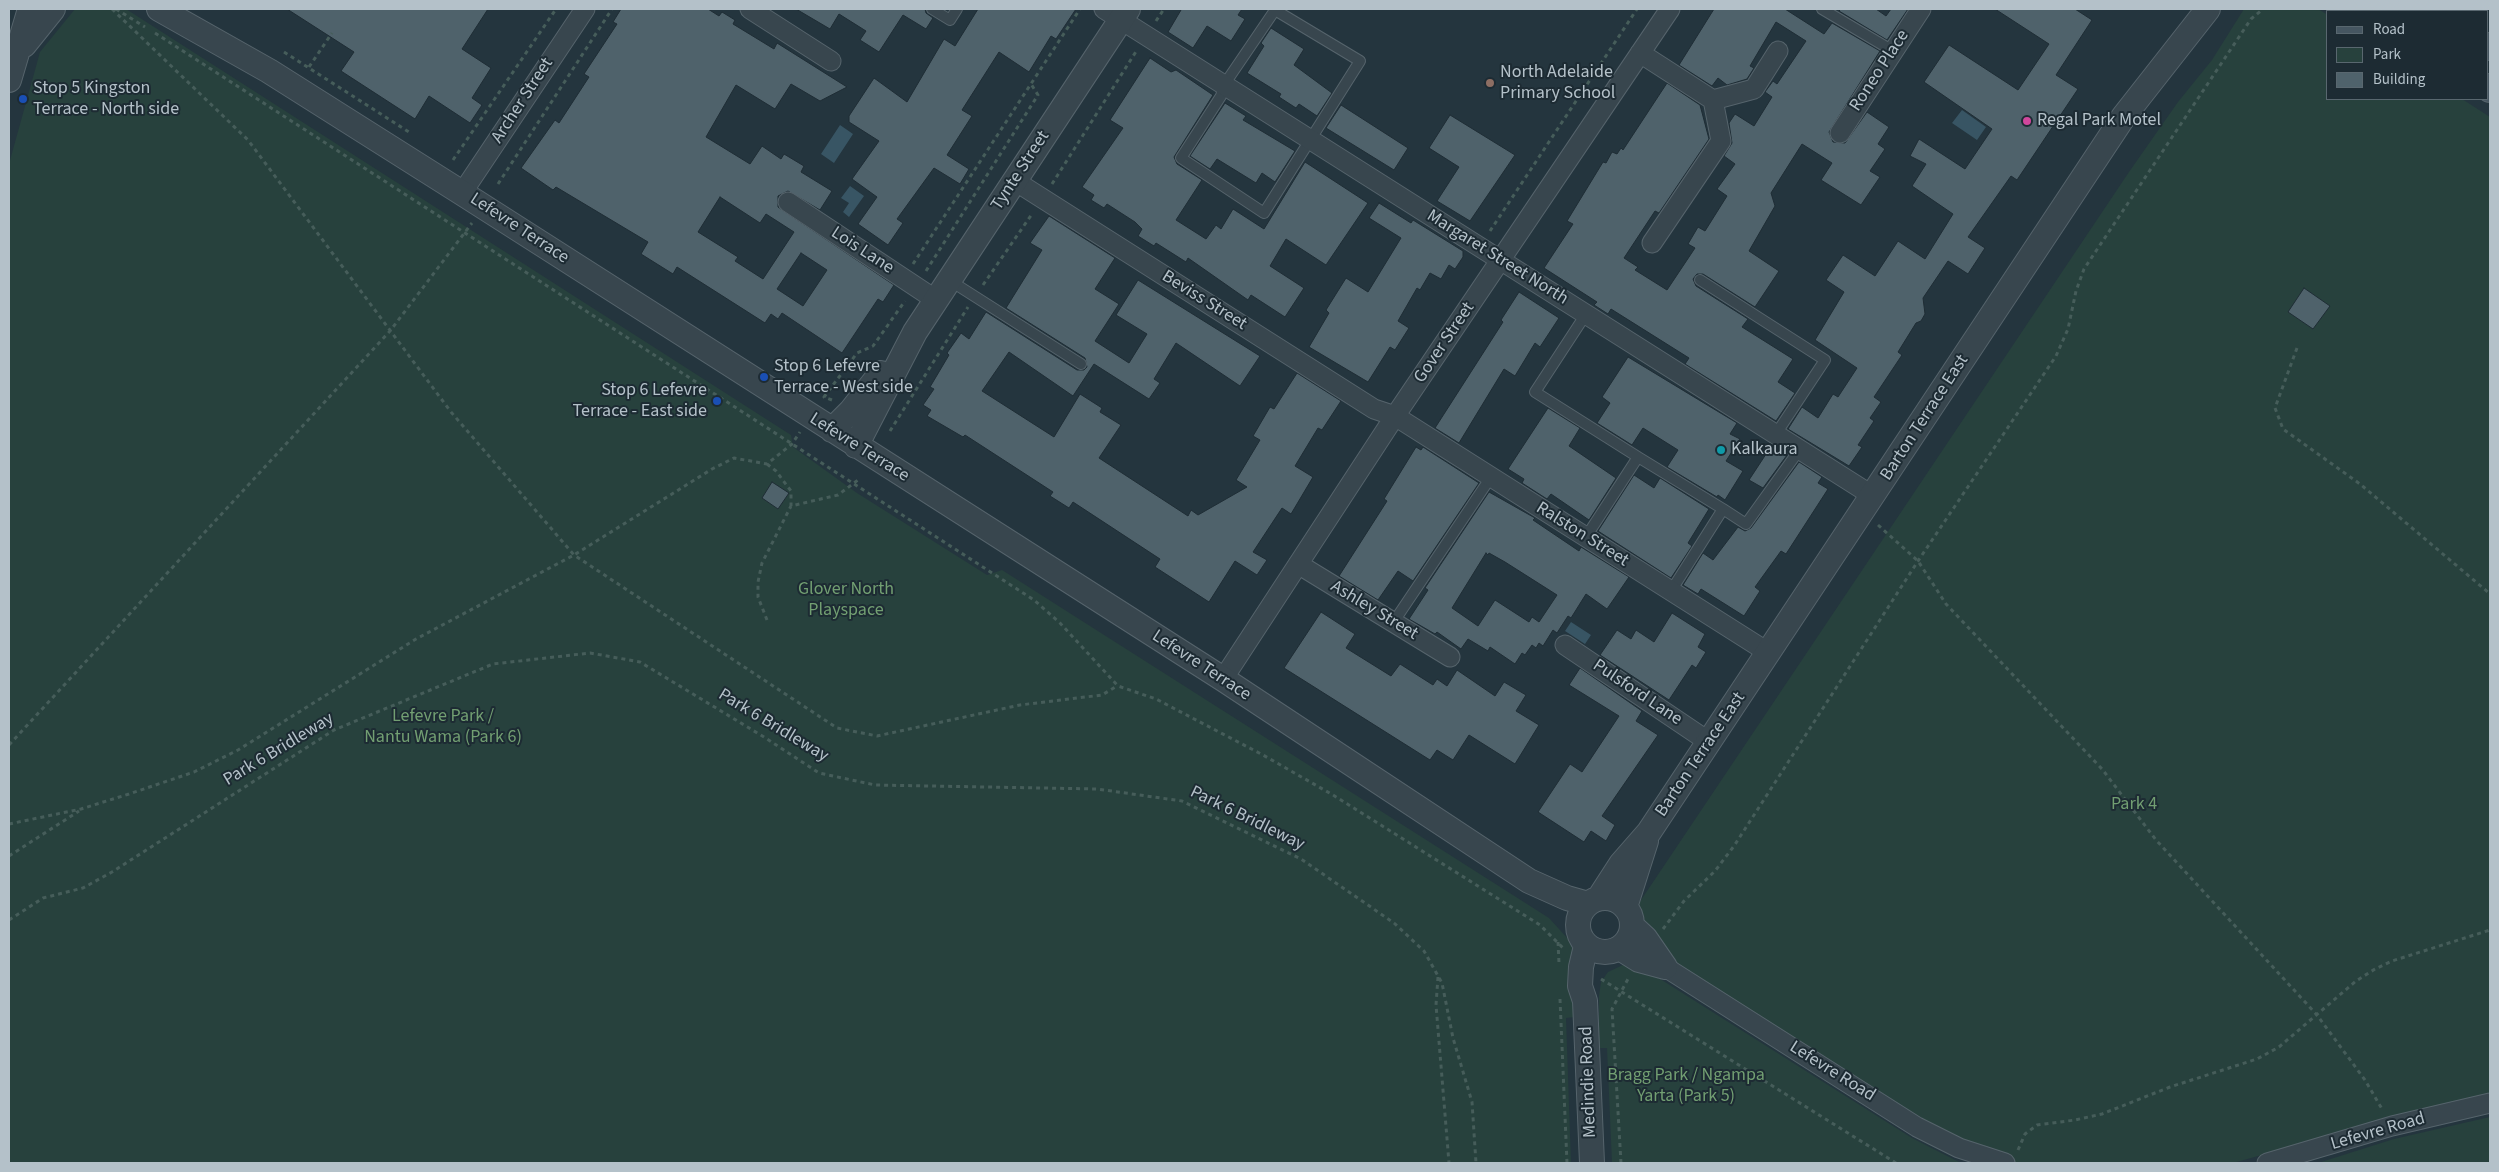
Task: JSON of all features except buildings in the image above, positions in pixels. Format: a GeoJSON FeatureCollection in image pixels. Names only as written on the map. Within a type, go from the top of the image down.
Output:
{"type":"FeatureCollection","features":[{"type":"Feature","properties":{"kind":"street"},"geometry":{"type":"LineString","coordinates":[[9,80],[30,9]]}},
{"type":"Feature","properties":{"kind":"street"},"geometry":{"type":"LineString","coordinates":[[15,56],[52,9]]}},
{"type":"Feature","properties":{"kind":"street","name":"Lefevre Terrace"},"geometry":{"type":"LineString","coordinates":[[159,9],[269,72],[484,207],[1223,679],[1529,881],[1567,898],[1593,901]]}},
{"type":"Feature","properties":{"kind":"street","name":"Archer Street"},"geometry":{"type":"LineString","coordinates":[[462,193],[585,9]]}},
{"type":"Feature","properties":{"kind":"street"},"geometry":{"type":"LineString","coordinates":[[750,9],[831,61]]}},
{"type":"Feature","properties":{"kind":"street","name":"Gover Street"},"geometry":{"type":"LineString","coordinates":[[1223,679],[1396,416],[1670,9]]}},
{"type":"Feature","properties":{"kind":"street","name":"Roneo Place"},"geometry":{"type":"LineString","coordinates":[[1840,133],[1920,9]]}},
{"type":"Feature","properties":{"kind":"street","name":"Barton Terrace East"},"geometry":{"type":"LineString","coordinates":[[1593,901],[1621,864],[1650,832],[2124,116],[2208,9]]}},
{"type":"Feature","properties":{"kind":"street","name":"Margaret Street North"},"geometry":{"type":"LineString","coordinates":[[1117,12],[1224,85],[1776,434],[1800,450],[1868,504]]}},
{"type":"Feature","properties":{"kind":"street","name":"Tynte Street"},"geometry":{"type":"LineString","coordinates":[[832,430],[851,410],[914,332],[943,290],[1015,181],[1117,12]]}},
{"type":"Feature","properties":{"kind":"street"},"geometry":{"type":"LineString","coordinates":[[1713,100],[1754,89],[1778,51]]}},
{"type":"Feature","properties":{"kind":"street"},"geometry":{"type":"LineString","coordinates":[[1640,53],[1713,100],[1721,141],[1652,243]]}},
{"type":"Feature","properties":{"kind":"street","name":"Beviss Street"},"geometry":{"type":"LineString","coordinates":[[1015,181],[1374,409],[1396,416]]}},
{"type":"Feature","properties":{"kind":"street","name":"Lois Lane"},"geometry":{"type":"LineString","coordinates":[[788,202],[910,282],[943,290]]}},
{"type":"Feature","properties":{"kind":"street","name":"Tynte Street"},"geometry":{"type":"LineString","coordinates":[[856,446],[914,332]]}},
{"type":"Feature","properties":{"kind":"street","name":"Ralston Street"},"geometry":{"type":"LineString","coordinates":[[1396,416],[1769,653]]}},
{"type":"Feature","properties":{"kind":"street","name":"Ashley Street"},"geometry":{"type":"LineString","coordinates":[[1298,564],[1450,657]]}},
{"type":"Feature","properties":{"kind":"street","name":"Pulsford Lane"},"geometry":{"type":"LineString","coordinates":[[1565,645],[1709,742]]}},
{"type":"Feature","properties":{"kind":"street","name":"Barton Terrace East"},"geometry":{"type":"LineString","coordinates":[[1629,917],[1650,832]]}},
{"type":"Feature","properties":{"kind":"street","name":"Lefevre Terrace"},"geometry":{"type":"LineString","coordinates":[[1529,881],[1552,908],[1592,945]]}},
{"type":"Feature","properties":{"kind":"street"},"geometry":{"type":"LineString","coordinates":[[1614,899],[1629,917],[1629,938],[1592,945],[1580,913],[1593,901],[1614,899]]}},
{"type":"Feature","properties":{"kind":"street","name":"Lefevre Road"},"geometry":{"type":"LineString","coordinates":[[1629,917],[1665,967]]}},
{"type":"Feature","properties":{"kind":"street","name":"Lefevre Road"},"geometry":{"type":"LineString","coordinates":[[1592,945],[1665,967],[1917,1127],[1959,1148],[2011,1158]]}},
{"type":"Feature","properties":{"kind":"street","name":"Medindie Road"},"geometry":{"type":"LineString","coordinates":[[1592,945],[1581,967],[1580,986],[1585,1001],[1592,1163]]}},
{"type":"Feature","properties":{"kind":"street","name":"Lefevre Road"},"geometry":{"type":"LineString","coordinates":[[2267,1163],[2392,1126],[2490,1103]]}},
{"type":"Feature","properties":{"kind":"lane"},"geometry":{"type":"LineString","coordinates":[[932,9],[950,20],[957,9]]}},
{"type":"Feature","properties":{"kind":"lane"},"geometry":{"type":"LineString","coordinates":[[1822,9],[1893,51]]}},
{"type":"Feature","properties":{"kind":"lane"},"geometry":{"type":"LineString","coordinates":[[1275,10],[1360,61],[1264,213],[1181,158],[1221,96],[1224,85],[1275,10]]}},
{"type":"Feature","properties":{"kind":"lane"},"geometry":{"type":"LineString","coordinates":[[1700,280],[1825,360],[1776,434]]}},
{"type":"Feature","properties":{"kind":"lane"},"geometry":{"type":"LineString","coordinates":[[943,290],[975,297],[1081,364]]}},
{"type":"Feature","properties":{"kind":"lane"},"geometry":{"type":"LineString","coordinates":[[1586,314],[1535,392],[1746,524],[1800,450]]}},
{"type":"Feature","properties":{"kind":"lane"},"geometry":{"type":"LineString","coordinates":[[1586,537],[1638,457]]}},
{"type":"Feature","properties":{"kind":"lane"},"geometry":{"type":"LineString","coordinates":[[1393,623],[1491,477]]}},
{"type":"Feature","properties":{"kind":"lane"},"geometry":{"type":"LineString","coordinates":[[1671,591],[1723,509]]}},
{"type":"Feature","properties":{"kind":"path"},"geometry":{"type":"LineString","coordinates":[[112,9],[248,140],[451,412],[574,555],[837,728],[877,736],[1020,705],[1102,695],[1118,686]]}},
{"type":"Feature","properties":{"kind":"path"},"geometry":{"type":"LineString","coordinates":[[116,9],[1034,600],[1060,623],[1118,686],[1156,699],[1333,795],[1540,925],[1558,941],[1592,945]]}},
{"type":"Feature","properties":{"kind":"path"},"geometry":{"type":"LineString","coordinates":[[447,156],[455,161],[556,9]]}},
{"type":"Feature","properties":{"kind":"path"},"geometry":{"type":"LineString","coordinates":[[498,184],[612,9]]}},
{"type":"Feature","properties":{"kind":"path"},"geometry":{"type":"LineString","coordinates":[[1486,236],[1637,9]]}},
{"type":"Feature","properties":{"kind":"path"},"geometry":{"type":"LineString","coordinates":[[1659,934],[1684,901],[1715,871],[1734,846],[1918,561],[2056,356],[2067,334],[2076,291],[2084,269],[2251,19],[2263,9]]}},
{"type":"Feature","properties":{"kind":"path"},"geometry":{"type":"LineString","coordinates":[[833,400],[824,397],[857,353],[873,346],[1031,84],[1080,10]]}},
{"type":"Feature","properties":{"kind":"path"},"geometry":{"type":"LineString","coordinates":[[309,67],[332,33]]}},
{"type":"Feature","properties":{"kind":"path"},"geometry":{"type":"LineString","coordinates":[[888,435],[975,297],[1043,199],[1140,46]]}},
{"type":"Feature","properties":{"kind":"path"},"geometry":{"type":"LineString","coordinates":[[284,52],[415,136]]}},
{"type":"Feature","properties":{"kind":"path"},"geometry":{"type":"LineString","coordinates":[[910,282],[1038,95],[1031,84]]}},
{"type":"Feature","properties":{"kind":"path"},"geometry":{"type":"LineString","coordinates":[[9,744],[390,331],[484,207]]}},
{"type":"Feature","properties":{"kind":"path"},"geometry":{"type":"LineString","coordinates":[[2297,348],[2275,408],[2283,429],[2360,484],[2489,593]]}},
{"type":"Feature","properties":{"kind":"path"},"geometry":{"type":"LineString","coordinates":[[767,464],[792,444]]}},
{"type":"Feature","properties":{"kind":"path"},"geometry":{"type":"LineString","coordinates":[[9,824],[81,809],[194,772],[238,750],[416,639],[574,555],[670,494],[734,458],[767,464],[776,471],[791,491],[791,506],[762,563],[758,582],[758,597],[767,620]]}},
{"type":"Feature","properties":{"kind":"path"},"geometry":{"type":"LineString","coordinates":[[791,506],[838,495],[858,480]]}},
{"type":"Feature","properties":{"kind":"path"},"geometry":{"type":"LineString","coordinates":[[1868,504],[1918,561],[1946,604],[2102,769],[2156,840],[2317,1015],[2365,1080],[2392,1126]]}},
{"type":"Feature","properties":{"kind":"path","name":"Park 6 Bridleway"},"geometry":{"type":"LineString","coordinates":[[9,920],[44,898],[83,888],[112,872],[334,730],[493,664],[590,653],[640,662],[764,737],[819,773],[875,785],[1097,789],[1182,801],[1301,860],[1394,924],[1424,951],[1438,976],[1472,1102],[1476,1163]]}},
{"type":"Feature","properties":{"kind":"path"},"geometry":{"type":"LineString","coordinates":[[9,856],[81,809]]}},
{"type":"Feature","properties":{"kind":"path"},"geometry":{"type":"LineString","coordinates":[[2011,1158],[2025,1134],[2037,1125],[2102,1114],[2170,1087],[2257,1059],[2280,1046],[2374,969],[2392,961],[2490,930]]}},
{"type":"Feature","properties":{"kind":"path"},"geometry":{"type":"LineString","coordinates":[[1558,941],[1559,970]]}},
{"type":"Feature","properties":{"kind":"path"},"geometry":{"type":"LineString","coordinates":[[1621,1163],[1612,1009],[1620,991],[1634,969]]}},
{"type":"Feature","properties":{"kind":"path"},"geometry":{"type":"LineString","coordinates":[[1438,976],[1436,1005],[1450,1163]]}},
{"type":"Feature","properties":{"kind":"path"},"geometry":{"type":"LineString","coordinates":[[1604,981],[1896,1163]]}},
{"type":"Feature","properties":{"kind":"path"},"geometry":{"type":"LineString","coordinates":[[1560,989],[1567,1163]]}},
{"type":"Feature","properties":{"kind":"green space","name":"Lefevre Park / Nantu Wama (Park 6)"},"geometry":{"type":"Polygon","coordinates":[[[75,9],[126,9],[791,435],[793,447],[857,493],[987,575],[1002,570],[1549,918],[1579,951],[1575,1017],[1566,1018],[1571,1163],[9,1163],[9,164],[40,52],[75,9]]]}},
{"type":"Feature","properties":{"kind":"green space","name":"Park 4"},"geometry":{"type":"Polygon","coordinates":[[[2244,9],[2318,9],[2326,14],[2326,100],[2464,100],[2490,117],[2490,1094],[2391,1119],[2233,1163],[2015,1163],[1960,1146],[1667,965],[1644,923],[1639,903],[2129,172],[2178,102],[2212,60],[2244,9]]]}},
{"type":"Feature","properties":{"kind":"green space","name":"Bragg Park / Ngampa Yarta (Park 5)"},"geometry":{"type":"Polygon","coordinates":[[[1623,965],[1632,965],[1646,970],[1912,1138],[1961,1163],[1612,1163],[1607,1048],[1599,1048],[1599,996],[1601,982],[1608,972],[1623,965]]]}},
{"type":"Feature","properties":{"kind":"green space"},"geometry":{"type":"Polygon","coordinates":[[[2490,1117],[2490,1163],[2318,1163],[2394,1139],[2490,1117]]]}},
{"type":"Feature","properties":{"kind":"water"},"geometry":{"type":"Polygon","coordinates":[[[1962,110],[1986,127],[1977,140],[1952,123],[1962,110]]]}},
{"type":"Feature","properties":{"kind":"water"},"geometry":{"type":"Polygon","coordinates":[[[840,125],[853,134],[834,163],[821,154],[840,125]]]}},
{"type":"Feature","properties":{"kind":"water"},"geometry":{"type":"Polygon","coordinates":[[[850,186],[864,196],[849,217],[843,212],[849,203],[841,198],[850,186]]]}},
{"type":"Feature","properties":{"kind":"water"},"geometry":{"type":"Polygon","coordinates":[[[1571,622],[1591,635],[1585,644],[1565,631],[1571,622]]]}},
{"type":"Feature","properties":{"kind":"place","name":"North Adelaide Primary School"},"geometry":{"type":"Point","coordinates":[1490,83]}},
{"type":"Feature","properties":{"kind":"place","name":"Stop 5 Kingston Terrace - North side"},"geometry":{"type":"Point","coordinates":[23,99]}},
{"type":"Feature","properties":{"kind":"place","name":"Regal Park Motel"},"geometry":{"type":"Point","coordinates":[2027,121]}},
{"type":"Feature","properties":{"kind":"place","name":"Stop 6 Lefevre Terrace - West side"},"geometry":{"type":"Point","coordinates":[764,377]}},
{"type":"Feature","properties":{"kind":"place","name":"Stop 6 Lefevre Terrace - East side"},"geometry":{"type":"Point","coordinates":[717,401]}},
{"type":"Feature","properties":{"kind":"place","name":"Kalkaura"},"geometry":{"type":"Point","coordinates":[1721,450]}},
{"type":"Feature","properties":{"kind":"park label","name":"Glover North Playspace"},"geometry":{"type":"Point","coordinates":[846,600]}}]}
